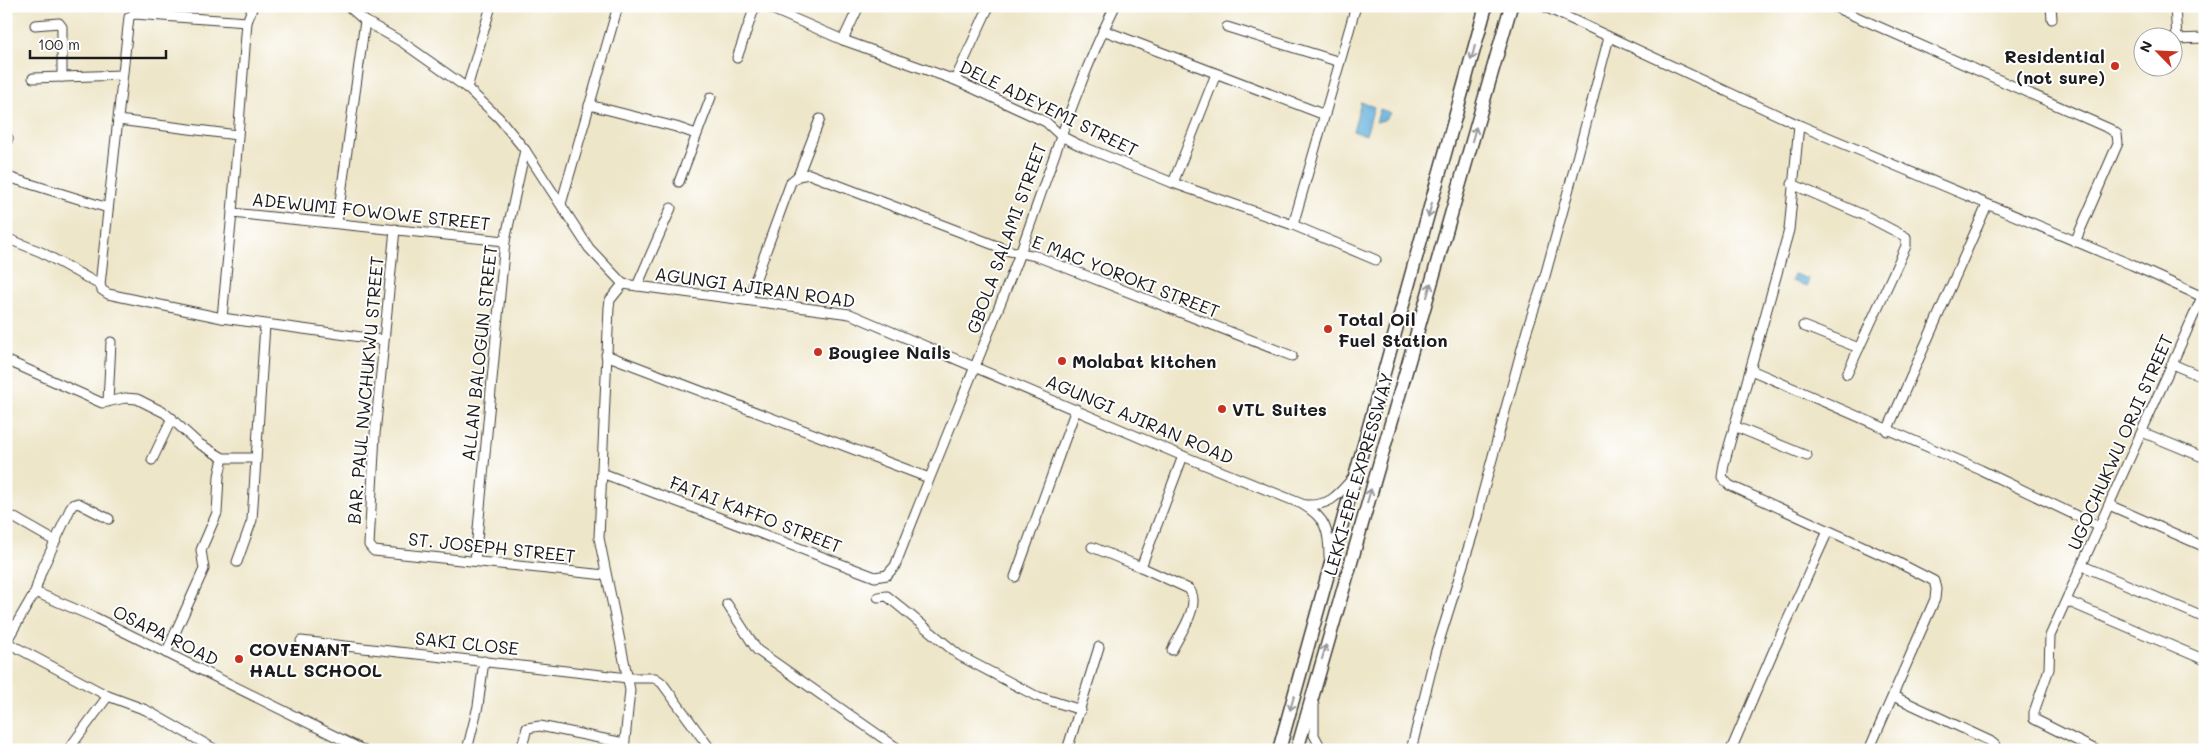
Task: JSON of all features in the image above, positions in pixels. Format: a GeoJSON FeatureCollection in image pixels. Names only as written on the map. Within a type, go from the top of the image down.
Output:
{"type":"FeatureCollection","features":[{"type":"Feature","properties":{"kind":"highway","name":"LEKKI-EPE EXPRESSWAY"},"geometry":{"type":"LineString","coordinates":[[1279,750],[1486,6]]}},
{"type":"Feature","properties":{"kind":"highway","name":"LEKKI-EPE EXPRESSWAY"},"geometry":{"type":"LineString","coordinates":[[1297,750],[1511,6]]}},
{"type":"Feature","properties":{"kind":"street"},"geometry":{"type":"LineString","coordinates":[[222,318],[247,22],[253,6]]}},
{"type":"Feature","properties":{"kind":"street"},"geometry":{"type":"LineString","coordinates":[[348,6],[365,21],[402,42],[467,88],[499,118],[524,150],[589,248],[623,284],[610,300],[606,354],[599,538],[605,575],[630,690],[624,746],[540,726],[527,728],[523,743]]}},
{"type":"Feature","properties":{"kind":"street"},"geometry":{"type":"LineString","coordinates":[[467,88],[491,6]]}},
{"type":"Feature","properties":{"kind":"street"},"geometry":{"type":"LineString","coordinates":[[561,204],[618,6]]}},
{"type":"Feature","properties":{"kind":"street"},"geometry":{"type":"LineString","coordinates":[[737,58],[755,6]]}},
{"type":"Feature","properties":{"kind":"street","name":"DELE ADEYEMI STREET"},"geometry":{"type":"LineString","coordinates":[[765,6],[843,40],[955,80],[1046,122],[1061,136],[1172,183],[1293,225],[1376,260]]}},
{"type":"Feature","properties":{"kind":"street"},"geometry":{"type":"LineString","coordinates":[[843,40],[859,6]]}},
{"type":"Feature","properties":{"kind":"street"},"geometry":{"type":"LineString","coordinates":[[955,80],[989,6]]}},
{"type":"Feature","properties":{"kind":"street","name":"GBOLA SALAMI STREET"},"geometry":{"type":"LineString","coordinates":[[895,566],[928,478],[975,368],[1020,253],[1061,136],[1103,30],[1115,6]]}},
{"type":"Feature","properties":{"kind":"street"},"geometry":{"type":"LineString","coordinates":[[1293,225],[1356,6]]}},
{"type":"Feature","properties":{"kind":"street"},"geometry":{"type":"LineString","coordinates":[[1832,6],[2110,129],[2117,134],[2118,143],[2075,242]]}},
{"type":"Feature","properties":{"kind":"street"},"geometry":{"type":"LineString","coordinates":[[2051,6],[2052,19]]}},
{"type":"Feature","properties":{"kind":"street"},"geometry":{"type":"LineString","coordinates":[[2175,6],[2175,28]]}},
{"type":"Feature","properties":{"kind":"street"},"geometry":{"type":"LineString","coordinates":[[1550,8],[1799,125],[2204,298]]}},
{"type":"Feature","properties":{"kind":"street"},"geometry":{"type":"LineString","coordinates":[[247,22],[131,15],[122,75],[100,285],[102,290],[108,294],[222,318],[383,340]]}},
{"type":"Feature","properties":{"kind":"street"},"geometry":{"type":"LineString","coordinates":[[337,223],[365,21]]}},
{"type":"Feature","properties":{"kind":"street"},"geometry":{"type":"LineString","coordinates":[[35,25],[60,23],[62,27],[62,77]]}},
{"type":"Feature","properties":{"kind":"street"},"geometry":{"type":"LineString","coordinates":[[1227,27],[1340,62]]}},
{"type":"Feature","properties":{"kind":"street"},"geometry":{"type":"LineString","coordinates":[[1103,30],[1325,115]]}},
{"type":"Feature","properties":{"kind":"street"},"geometry":{"type":"LineString","coordinates":[[1411,750],[1444,624],[1478,517],[1528,330],[1545,276],[1609,37]]}},
{"type":"Feature","properties":{"kind":"street"},"geometry":{"type":"LineString","coordinates":[[2184,39],[2205,38]]}},
{"type":"Feature","properties":{"kind":"street"},"geometry":{"type":"LineString","coordinates":[[1172,183],[1216,74]]}},
{"type":"Feature","properties":{"kind":"street"},"geometry":{"type":"LineString","coordinates":[[33,78],[122,75]]}},
{"type":"Feature","properties":{"kind":"street"},"geometry":{"type":"LineString","coordinates":[[679,182],[711,97]]}},
{"type":"Feature","properties":{"kind":"street"},"geometry":{"type":"LineString","coordinates":[[589,106],[676,127],[696,134]]}},
{"type":"Feature","properties":{"kind":"street"},"geometry":{"type":"LineString","coordinates":[[748,300],[791,182],[798,176],[820,119]]}},
{"type":"Feature","properties":{"kind":"street"},"geometry":{"type":"LineString","coordinates":[[118,120],[237,134]]}},
{"type":"Feature","properties":{"kind":"street"},"geometry":{"type":"LineString","coordinates":[[1799,125],[1789,230],[1734,426],[1722,477],[1730,485],[1892,559],[1934,581],[1936,589],[1935,599],[1869,750]]}},
{"type":"Feature","properties":{"kind":"street","name":"ALLAN BALOGUN STREET"},"geometry":{"type":"LineString","coordinates":[[475,561],[506,241],[524,150]]}},
{"type":"Feature","properties":{"kind":"street","name":"E MAC YOROKI STREET"},"geometry":{"type":"LineString","coordinates":[[798,176],[809,174],[1010,251],[1036,256],[1292,356]]}},
{"type":"Feature","properties":{"kind":"street"},"geometry":{"type":"LineString","coordinates":[[6,175],[108,208]]}},
{"type":"Feature","properties":{"kind":"street"},"geometry":{"type":"LineString","coordinates":[[1792,184],[1868,217],[1906,237],[1906,246],[1847,374]]}},
{"type":"Feature","properties":{"kind":"street"},"geometry":{"type":"LineString","coordinates":[[1887,430],[1987,205]]}},
{"type":"Feature","properties":{"kind":"street"},"geometry":{"type":"LineString","coordinates":[[637,286],[671,208]]}},
{"type":"Feature","properties":{"kind":"street","name":"ADEWUMI FOWOWE STREET"},"geometry":{"type":"LineString","coordinates":[[232,213],[506,241]]}},
{"type":"Feature","properties":{"kind":"street","name":"BAR. PAUL NWCHUKWU STREET"},"geometry":{"type":"LineString","coordinates":[[374,551],[369,545],[369,537],[383,340],[394,229]]}},
{"type":"Feature","properties":{"kind":"street"},"geometry":{"type":"LineString","coordinates":[[6,238],[41,252],[100,285]]}},
{"type":"Feature","properties":{"kind":"street","name":"AGUNGI AJIRAN ROAD"},"geometry":{"type":"LineString","coordinates":[[623,284],[850,314],[1183,456],[1302,504]]}},
{"type":"Feature","properties":{"kind":"street","name":"UGOCHUKWU ORJI STREET"},"geometry":{"type":"LineString","coordinates":[[2096,750],[2037,721],[2034,716],[2049,669],[2050,636],[2068,601],[2172,364],[2204,298]]}},
{"type":"Feature","properties":{"kind":"street"},"geometry":{"type":"LineString","coordinates":[[237,562],[252,520],[265,325]]}},
{"type":"Feature","properties":{"kind":"street"},"geometry":{"type":"LineString","coordinates":[[1803,326],[1859,348]]}},
{"type":"Feature","properties":{"kind":"street"},"geometry":{"type":"LineString","coordinates":[[108,402],[110,342]]}},
{"type":"Feature","properties":{"kind":"street"},"geometry":{"type":"LineString","coordinates":[[606,354],[928,478]]}},
{"type":"Feature","properties":{"kind":"street"},"geometry":{"type":"LineString","coordinates":[[6,360],[96,401],[108,402],[125,398],[137,399],[172,418],[198,443],[223,458],[256,458]]}},
{"type":"Feature","properties":{"kind":"street"},"geometry":{"type":"LineString","coordinates":[[2172,364],[2205,378]]}},
{"type":"Feature","properties":{"kind":"street"},"geometry":{"type":"LineString","coordinates":[[1751,370],[1981,470],[2100,527]]}},
{"type":"Feature","properties":{"kind":"street"},"geometry":{"type":"LineString","coordinates":[[1015,577],[1076,409]]}},
{"type":"Feature","properties":{"kind":"street"},"geometry":{"type":"LineString","coordinates":[[152,460],[172,418]]}},
{"type":"Feature","properties":{"kind":"street"},"geometry":{"type":"LineString","coordinates":[[1734,426],[1807,456]]}},
{"type":"Feature","properties":{"kind":"street"},"geometry":{"type":"LineString","coordinates":[[2142,432],[2205,458]]}},
{"type":"Feature","properties":{"kind":"street"},"geometry":{"type":"LineString","coordinates":[[1141,566],[1183,456]]}},
{"type":"Feature","properties":{"kind":"street"},"geometry":{"type":"LineString","coordinates":[[166,653],[204,569],[200,550],[217,513],[219,476],[223,458]]}},
{"type":"Feature","properties":{"kind":"street","name":"FATAI KAFFO STREET"},"geometry":{"type":"LineString","coordinates":[[602,473],[875,577],[887,575],[895,566]]}},
{"type":"Feature","properties":{"kind":"street"},"geometry":{"type":"LineString","coordinates":[[1302,504],[1318,505],[1338,496],[1354,477]]}},
{"type":"Feature","properties":{"kind":"street"},"geometry":{"type":"LineString","coordinates":[[109,519],[78,503],[72,505],[55,540],[35,592],[6,642],[108,696],[146,710],[210,749]]}},
{"type":"Feature","properties":{"kind":"street"},"geometry":{"type":"LineString","coordinates":[[1302,504],[1317,513],[1327,531],[1329,575]]}},
{"type":"Feature","properties":{"kind":"street"},"geometry":{"type":"LineString","coordinates":[[2109,505],[2205,546]]}},
{"type":"Feature","properties":{"kind":"street"},"geometry":{"type":"LineString","coordinates":[[6,514],[55,540]]}},
{"type":"Feature","properties":{"kind":"street"},"geometry":{"type":"LineString","coordinates":[[1731,750],[1828,531]]}},
{"type":"Feature","properties":{"kind":"street"},"geometry":{"type":"LineString","coordinates":[[1092,547],[1141,566],[1188,589],[1193,594],[1194,601],[1190,614],[1172,650]]}},
{"type":"Feature","properties":{"kind":"street","name":"ST. JOSEPH STREET"},"geometry":{"type":"LineString","coordinates":[[374,551],[605,575]]}},
{"type":"Feature","properties":{"kind":"street"},"geometry":{"type":"LineString","coordinates":[[2083,566],[2205,618]]}},
{"type":"Feature","properties":{"kind":"street","name":"OSAPA ROAD"},"geometry":{"type":"LineString","coordinates":[[35,592],[94,617],[363,750]]}},
{"type":"Feature","properties":{"kind":"street"},"geometry":{"type":"LineString","coordinates":[[878,598],[887,596],[960,656],[1036,696],[1080,710]]}},
{"type":"Feature","properties":{"kind":"street"},"geometry":{"type":"LineString","coordinates":[[2068,601],[2205,660]]}},
{"type":"Feature","properties":{"kind":"street"},"geometry":{"type":"LineString","coordinates":[[727,604],[757,650],[900,750]]}},
{"type":"Feature","properties":{"kind":"street","name":"SAKI CLOSE"},"geometry":{"type":"LineString","coordinates":[[301,642],[660,680],[711,750]]}},
{"type":"Feature","properties":{"kind":"street"},"geometry":{"type":"LineString","coordinates":[[1067,750],[1099,647]]}},
{"type":"Feature","properties":{"kind":"street"},"geometry":{"type":"LineString","coordinates":[[468,750],[478,706],[484,661]]}},
{"type":"Feature","properties":{"kind":"street"},"geometry":{"type":"LineString","coordinates":[[1315,684],[1313,726],[1317,744],[1322,750]]}},
{"type":"Feature","properties":{"kind":"street"},"geometry":{"type":"LineString","coordinates":[[68,750],[108,696]]}},
{"type":"Feature","properties":{"kind":"street"},"geometry":{"type":"LineString","coordinates":[[1893,696],[1990,741],[1995,745],[1995,750]]}},
{"type":"Feature","properties":{"kind":"water"},"geometry":{"type":"Polygon","coordinates":[[[1361,102],[1374,107],[1366,135],[1353,131],[1361,102]]]}},
{"type":"Feature","properties":{"kind":"water"},"geometry":{"type":"Polygon","coordinates":[[[1380,109],[1391,113],[1384,120],[1376,122],[1380,109]]]}},
{"type":"Feature","properties":{"kind":"water"},"geometry":{"type":"Polygon","coordinates":[[[1794,274],[1809,279],[1807,286],[1792,281],[1794,274]]]}},
{"type":"Feature","properties":{"kind":"place","name":"Residential (not sure)"},"geometry":{"type":"Point","coordinates":[2115,66]}},
{"type":"Feature","properties":{"kind":"place","name":"Total Oil Fuel Station"},"geometry":{"type":"Point","coordinates":[1328,329]}},
{"type":"Feature","properties":{"kind":"place","name":"Bougiee Nails"},"geometry":{"type":"Point","coordinates":[818,352]}},
{"type":"Feature","properties":{"kind":"place","name":"Molabat kitchen"},"geometry":{"type":"Point","coordinates":[1062,361]}},
{"type":"Feature","properties":{"kind":"place","name":"VTL Suites"},"geometry":{"type":"Point","coordinates":[1222,409]}},
{"type":"Feature","properties":{"kind":"place","name":"COVENANT HALL SCHOOL"},"geometry":{"type":"Point","coordinates":[239,659]}}]}
